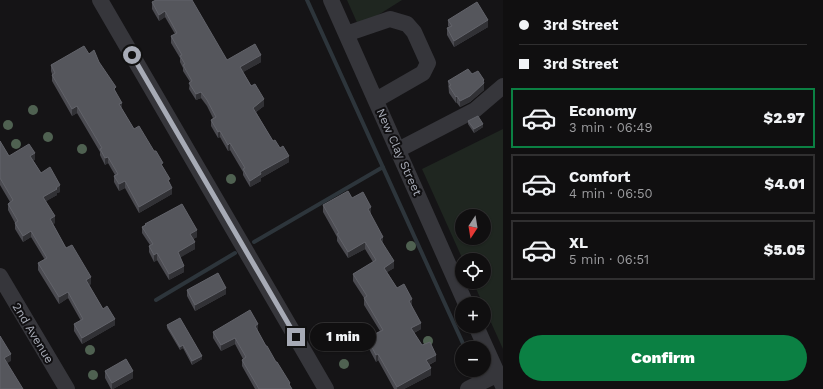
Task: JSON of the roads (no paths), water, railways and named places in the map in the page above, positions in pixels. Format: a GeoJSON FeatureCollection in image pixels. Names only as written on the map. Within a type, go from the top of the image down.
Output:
{"type":"FeatureCollection","features":[{"type":"Feature","properties":{"kind":"street"},"geometry":{"type":"LineString","coordinates":[[100,0],[326,389]]}},
{"type":"Feature","properties":{"kind":"street","name":"New Clay Street"},"geometry":{"type":"LineString","coordinates":[[331,0],[463,297]]}},
{"type":"Feature","properties":{"kind":"street"},"geometry":{"type":"LineString","coordinates":[[346,34],[390,19],[407,24],[414,32],[428,63],[423,73],[376,100]]}},
{"type":"Feature","properties":{"kind":"street"},"geometry":{"type":"LineString","coordinates":[[398,150],[475,110],[503,86]]}},
{"type":"Feature","properties":{"kind":"street","name":"2nd Avenue"},"geometry":{"type":"LineString","coordinates":[[0,276],[67,389]]}},
{"type":"Feature","properties":{"kind":"street"},"geometry":{"type":"LineString","coordinates":[[468,389],[500,380],[479,333]]}},
{"type":"Feature","properties":{"kind":"waterway"},"geometry":{"type":"LineString","coordinates":[[307,0],[462,341]]}},
{"type":"Feature","properties":{"kind":"waterway"},"geometry":{"type":"LineString","coordinates":[[254,242],[383,167]]}},
{"type":"Feature","properties":{"kind":"waterway"},"geometry":{"type":"LineString","coordinates":[[156,300],[235,253]]}}]}
